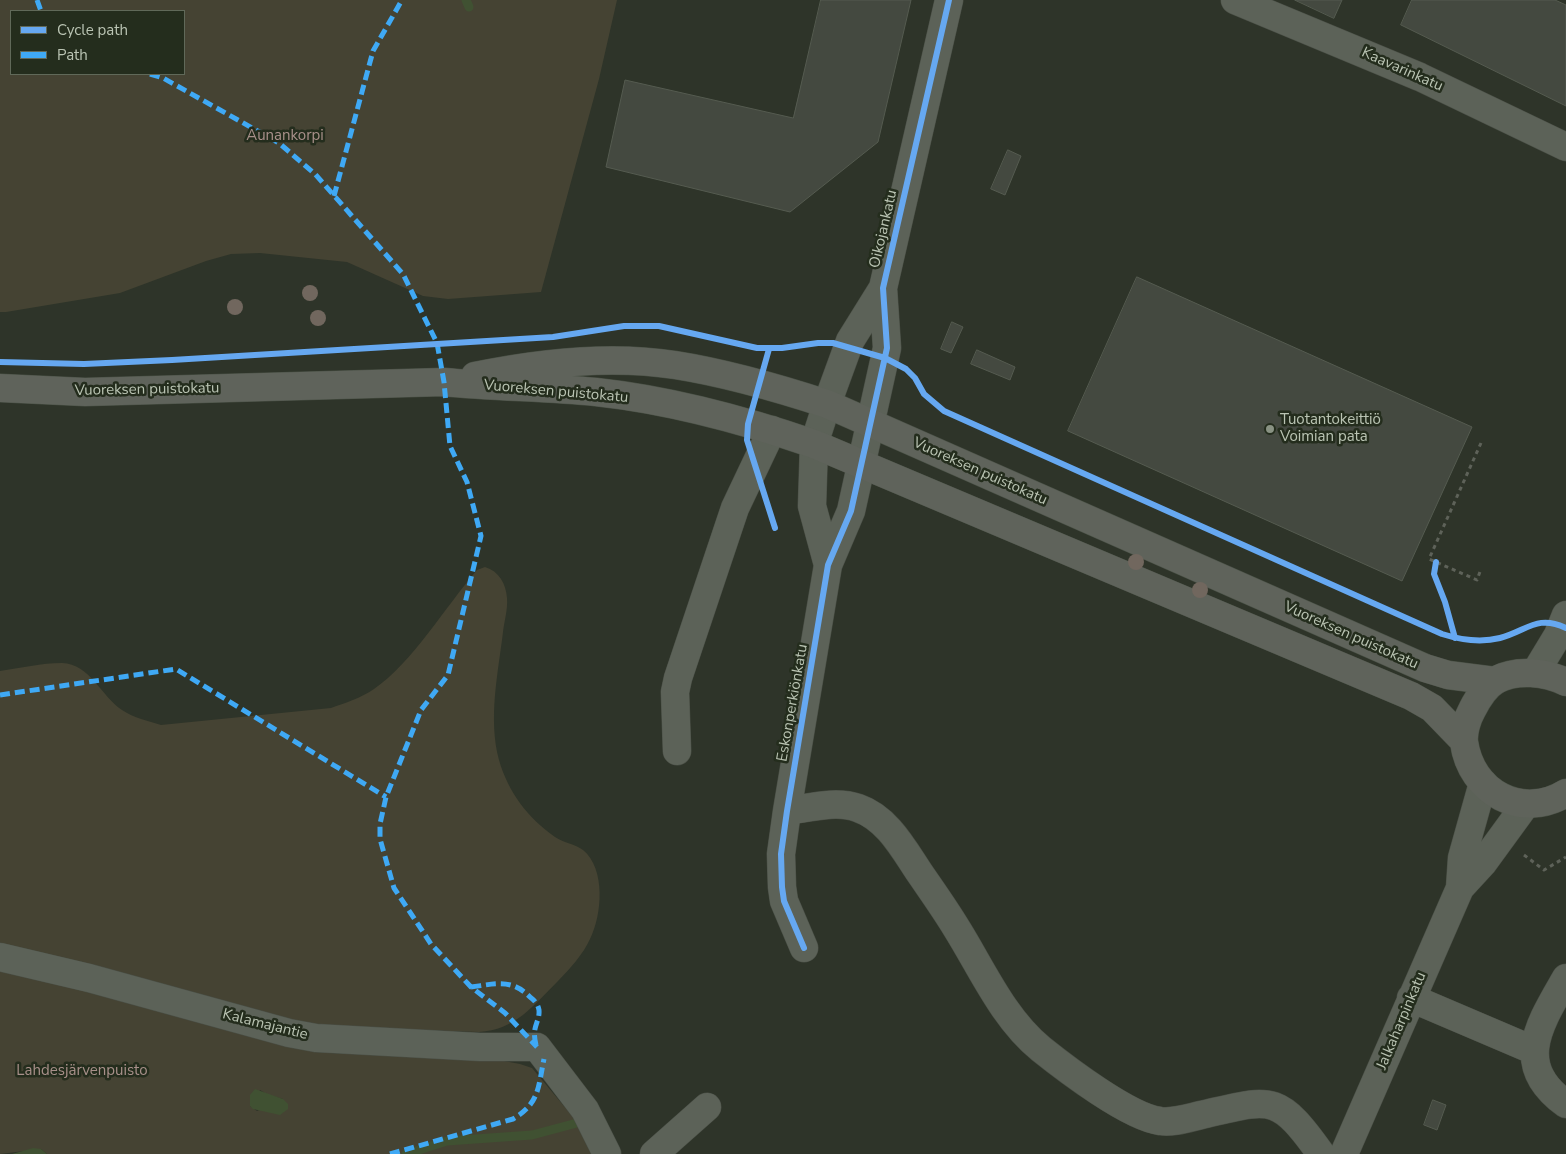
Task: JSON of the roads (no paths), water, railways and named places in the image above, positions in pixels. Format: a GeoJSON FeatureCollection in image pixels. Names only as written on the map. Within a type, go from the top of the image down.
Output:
{"type":"FeatureCollection","features":[{"type":"Feature","properties":{"kind":"main road","name":"Vuoreksen puistokatu"},"geometry":{"type":"LineString","coordinates":[[444,382],[506,370],[596,361],[675,365],[787,391],[827,404],[1424,668],[1448,675],[1495,681],[1535,673]]}},
{"type":"Feature","properties":{"kind":"main road","name":"Vuoreksen puistokatu"},"geometry":{"type":"LineString","coordinates":[[0,388],[85,392],[444,382],[502,388],[595,392],[672,404],[772,430],[814,444],[1411,696],[1432,708],[1464,741]]}},
{"type":"Feature","properties":{"kind":"main road"},"geometry":{"type":"LineString","coordinates":[[1535,673],[1555,676],[1566,682]]}},
{"type":"Feature","properties":{"kind":"main road"},"geometry":{"type":"LineString","coordinates":[[1495,681],[1478,699],[1467,719],[1464,741],[1470,766],[1483,784],[1503,800],[1526,804],[1555,800],[1566,793]]}},
{"type":"Feature","properties":{"kind":"street","name":"Oikojankatu"},"geometry":{"type":"LineString","coordinates":[[861,464],[887,348],[883,288],[949,0]]}},
{"type":"Feature","properties":{"kind":"street","name":"Kaavarinkatu"},"geometry":{"type":"LineString","coordinates":[[1235,0],[1420,77],[1566,147]]}},
{"type":"Feature","properties":{"kind":"street","name":"Oikojankatu"},"geometry":{"type":"LineString","coordinates":[[814,444],[850,341],[883,288]]}},
{"type":"Feature","properties":{"kind":"street"},"geometry":{"type":"LineString","coordinates":[[677,751],[675,692],[678,678],[735,508],[772,430]]}},
{"type":"Feature","properties":{"kind":"street","name":"Eskonperkiönkatu"},"geometry":{"type":"LineString","coordinates":[[814,444],[812,506],[814,520],[828,565]]}},
{"type":"Feature","properties":{"kind":"street","name":"Eskonperkiönkatu"},"geometry":{"type":"LineString","coordinates":[[804,948],[784,901],[781,854],[828,565],[851,511],[861,464]]}},
{"type":"Feature","properties":{"kind":"street"},"geometry":{"type":"LineString","coordinates":[[1535,673],[1558,635],[1566,615]]}},
{"type":"Feature","properties":{"kind":"street","name":"Jalkaharpinkatu"},"geometry":{"type":"LineString","coordinates":[[1460,888],[1462,858],[1483,784]]}},
{"type":"Feature","properties":{"kind":"street"},"geometry":{"type":"LineString","coordinates":[[787,811],[842,804],[856,807],[871,814],[883,824],[905,851],[957,928],[1007,1011],[1021,1029],[1041,1048],[1123,1107],[1145,1117],[1160,1121],[1176,1121],[1254,1103],[1268,1104],[1280,1108],[1292,1117],[1321,1154]]}},
{"type":"Feature","properties":{"kind":"street","name":"Jalkaharpinkatu"},"geometry":{"type":"LineString","coordinates":[[1344,1154],[1460,888],[1483,863],[1526,804]]}},
{"type":"Feature","properties":{"kind":"street","name":"Kalamajantie"},"geometry":{"type":"LineString","coordinates":[[0,957],[89,978],[289,1034],[316,1038],[471,1047],[537,1047],[585,1110],[607,1154]]}},
{"type":"Feature","properties":{"kind":"street"},"geometry":{"type":"LineString","coordinates":[[1566,978],[1537,1037],[1533,1050],[1535,1067],[1542,1081],[1555,1096],[1566,1104]]}},
{"type":"Feature","properties":{"kind":"street"},"geometry":{"type":"LineString","coordinates":[[1411,998],[1533,1050]]}},
{"type":"Feature","properties":{"kind":"street"},"geometry":{"type":"LineString","coordinates":[[654,1154],[707,1107]]}},
{"type":"Feature","properties":{"kind":"waterway"},"geometry":{"type":"LineString","coordinates":[[466,0],[469,7]]}},
{"type":"Feature","properties":{"kind":"waterway"},"geometry":{"type":"LineString","coordinates":[[406,1154],[447,1141],[532,1135],[577,1123]]}},
{"type":"Feature","properties":{"kind":"place","name":"Tuotantokeittiö Voimian pata"},"geometry":{"type":"Point","coordinates":[1270,429]}},
{"type":"Feature","properties":{"kind":"park label","name":"Aunankorpi"},"geometry":{"type":"Point","coordinates":[285,136]}},
{"type":"Feature","properties":{"kind":"park label","name":"Lahdesjärvenpuisto"},"geometry":{"type":"Point","coordinates":[82,1071]}}]}
